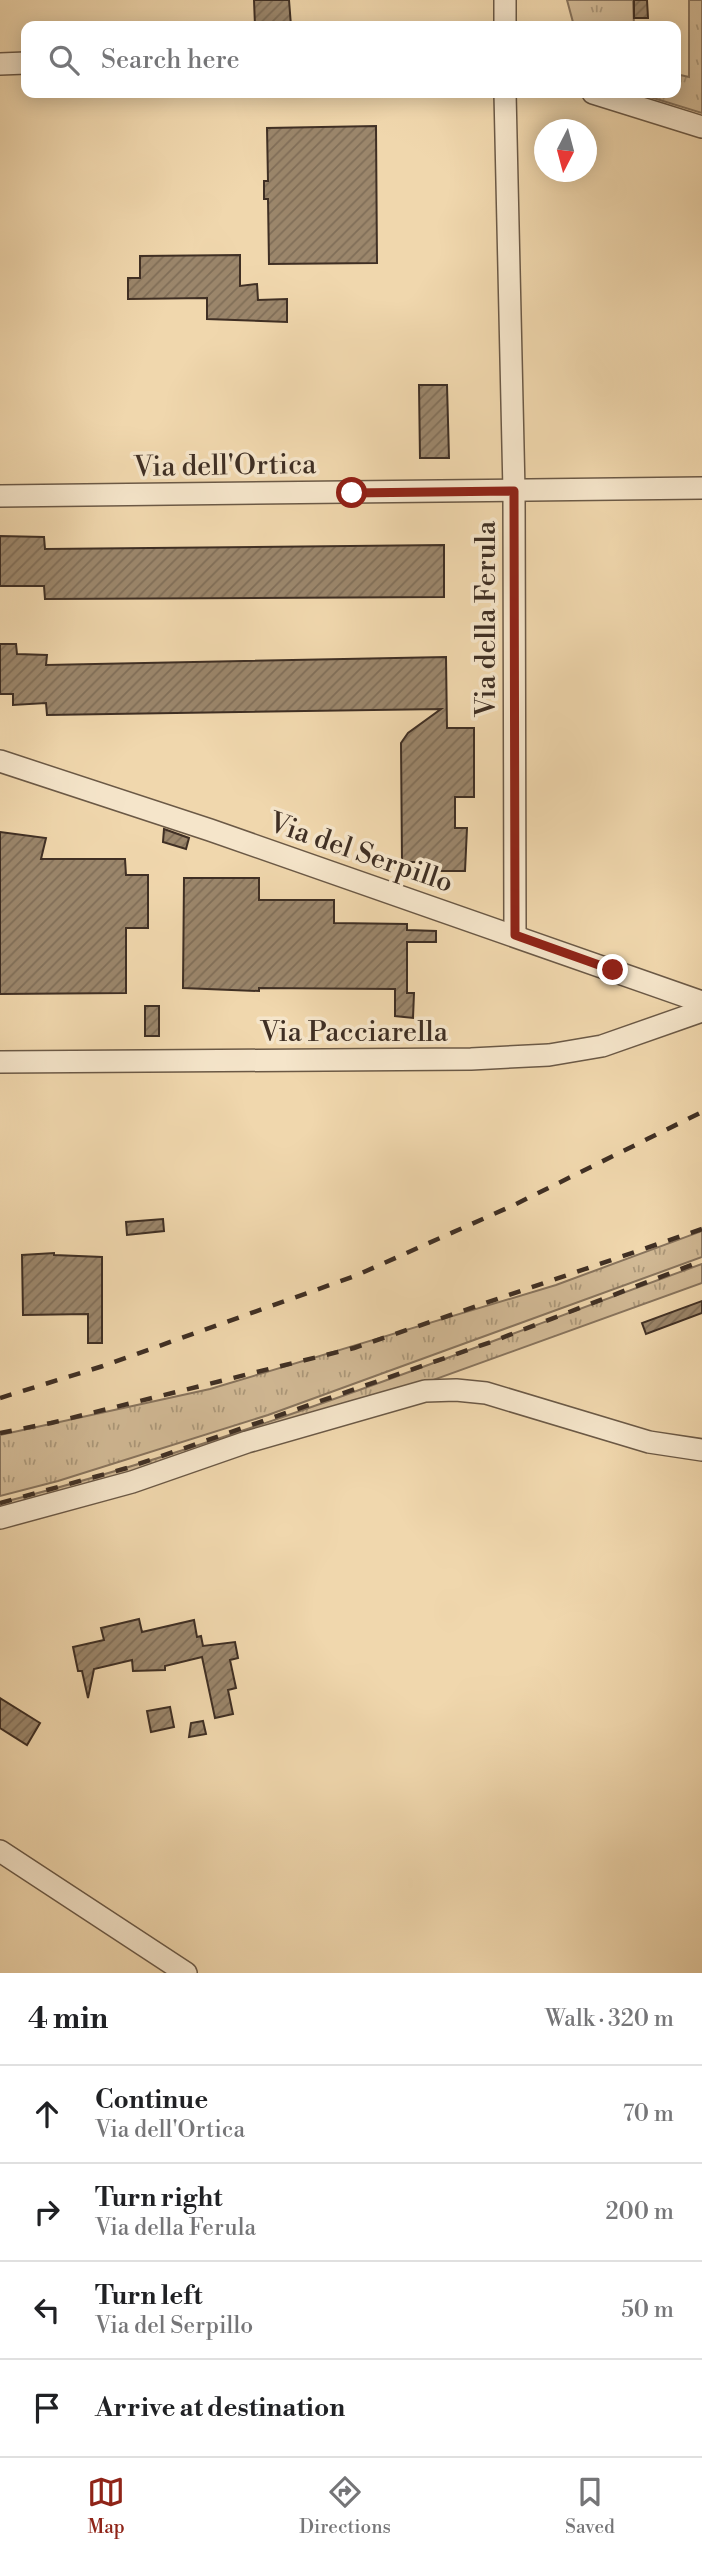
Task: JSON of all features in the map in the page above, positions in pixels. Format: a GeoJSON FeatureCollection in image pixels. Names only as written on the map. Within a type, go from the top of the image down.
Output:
{"type":"FeatureCollection","features":[{"type":"Feature","properties":{"kind":"street"},"geometry":{"type":"LineString","coordinates":[[505,0],[505,21]]}},
{"type":"Feature","properties":{"kind":"street"},"geometry":{"type":"LineString","coordinates":[[0,64],[21,63]]}},
{"type":"Feature","properties":{"kind":"street","name":"Via della Ferula"},"geometry":{"type":"LineString","coordinates":[[505,98],[514,491],[515,935]]}},
{"type":"Feature","properties":{"kind":"street"},"geometry":{"type":"LineString","coordinates":[[609,98],[702,127]]}},
{"type":"Feature","properties":{"kind":"street","name":"Via dell'Ortica"},"geometry":{"type":"LineString","coordinates":[[0,496],[702,488]]}},
{"type":"Feature","properties":{"kind":"street","name":"Via del Serpillo"},"geometry":{"type":"LineString","coordinates":[[0,761],[210,830],[702,1002]]}},
{"type":"Feature","properties":{"kind":"street","name":"Via Pacciarella"},"geometry":{"type":"LineString","coordinates":[[0,1062],[458,1059],[549,1055],[602,1046],[702,1011]]}},
{"type":"Feature","properties":{"kind":"street"},"geometry":{"type":"LineString","coordinates":[[0,1518],[132,1482],[247,1442],[425,1391],[486,1393],[649,1442],[702,1450]]}},
{"type":"Feature","properties":{"kind":"street"},"geometry":{"type":"LineString","coordinates":[[0,1851],[186,1973]]}},
{"type":"Feature","properties":{"kind":"green space"},"geometry":{"type":"Polygon","coordinates":[[[567,0],[633,0],[634,21],[573,21],[567,0]]]}},
{"type":"Feature","properties":{"kind":"green space"},"geometry":{"type":"Polygon","coordinates":[[[689,0],[702,0],[702,113],[653,98],[681,98],[681,75],[689,77],[689,0]]]}},
{"type":"Feature","properties":{"kind":"green space"},"geometry":{"type":"Polygon","coordinates":[[[702,1231],[702,1257],[268,1415],[58,1481],[0,1496],[0,1435],[210,1389],[556,1285],[702,1231]]]}},
{"type":"Feature","properties":{"kind":"green space"},"geometry":{"type":"Polygon","coordinates":[[[702,1264],[702,1283],[153,1481],[0,1526],[0,1503],[89,1479],[266,1423],[702,1264]]]}},
{"type":"Feature","properties":{"kind":"building"},"geometry":{"type":"Polygon","coordinates":[[[254,0],[289,0],[291,21],[255,21],[254,0]]]}},
{"type":"Feature","properties":{"kind":"building"},"geometry":{"type":"Polygon","coordinates":[[[634,0],[647,0],[648,18],[634,18],[634,0]]]}},
{"type":"Feature","properties":{"kind":"building"},"geometry":{"type":"Polygon","coordinates":[[[376,126],[377,263],[269,264],[268,199],[264,199],[264,181],[268,181],[267,128],[376,126]]]}},
{"type":"Feature","properties":{"kind":"building"},"geometry":{"type":"Polygon","coordinates":[[[240,255],[240,286],[257,284],[258,300],[287,299],[287,322],[207,319],[207,298],[128,299],[128,278],[140,278],[140,256],[240,255]]]}},
{"type":"Feature","properties":{"kind":"building"},"geometry":{"type":"Polygon","coordinates":[[[419,385],[447,385],[449,458],[420,458],[419,385]]]}},
{"type":"Feature","properties":{"kind":"building"},"geometry":{"type":"Polygon","coordinates":[[[0,536],[44,537],[45,549],[444,545],[444,597],[45,599],[44,586],[0,586],[0,536]]]}},
{"type":"Feature","properties":{"kind":"building"},"geometry":{"type":"Polygon","coordinates":[[[0,644],[16,644],[17,654],[47,655],[46,665],[446,657],[447,728],[474,728],[474,797],[455,797],[455,828],[467,828],[465,871],[427,871],[427,862],[402,862],[401,743],[408,733],[441,709],[47,715],[46,703],[13,705],[13,694],[0,694],[0,644]]]}},
{"type":"Feature","properties":{"kind":"building"},"geometry":{"type":"Polygon","coordinates":[[[164,829],[189,838],[186,849],[163,842],[164,829]]]}},
{"type":"Feature","properties":{"kind":"building"},"geometry":{"type":"Polygon","coordinates":[[[0,832],[46,838],[41,859],[125,859],[126,875],[148,875],[148,928],[126,928],[126,993],[0,994],[0,832]]]}},
{"type":"Feature","properties":{"kind":"building"},"geometry":{"type":"Polygon","coordinates":[[[184,878],[259,878],[259,900],[334,900],[334,923],[407,924],[407,930],[436,931],[436,942],[407,942],[407,993],[414,993],[413,1018],[395,1016],[395,989],[259,988],[259,991],[183,988],[184,878]]]}},
{"type":"Feature","properties":{"kind":"building"},"geometry":{"type":"Polygon","coordinates":[[[145,1006],[159,1006],[159,1036],[145,1036],[145,1006]]]}},
{"type":"Feature","properties":{"kind":"building"},"geometry":{"type":"Polygon","coordinates":[[[163,1219],[164,1231],[127,1235],[126,1222],[163,1219]]]}},
{"type":"Feature","properties":{"kind":"building"},"geometry":{"type":"Polygon","coordinates":[[[54,1253],[102,1257],[102,1343],[88,1343],[88,1314],[23,1315],[22,1255],[54,1253]]]}},
{"type":"Feature","properties":{"kind":"building"},"geometry":{"type":"Polygon","coordinates":[[[702,1301],[702,1313],[646,1334],[642,1323],[702,1301]]]}},
{"type":"Feature","properties":{"kind":"building"},"geometry":{"type":"Polygon","coordinates":[[[139,1619],[142,1632],[194,1620],[197,1637],[201,1636],[203,1646],[235,1642],[238,1658],[230,1660],[236,1688],[228,1690],[233,1714],[215,1718],[202,1657],[165,1666],[165,1670],[133,1671],[132,1660],[94,1669],[88,1698],[73,1647],[104,1640],[101,1628],[139,1619]]]}},
{"type":"Feature","properties":{"kind":"building"},"geometry":{"type":"Polygon","coordinates":[[[0,1698],[40,1723],[27,1745],[0,1728],[0,1698]]]}},
{"type":"Feature","properties":{"kind":"building"},"geometry":{"type":"Polygon","coordinates":[[[170,1707],[174,1727],[151,1732],[147,1711],[170,1707]]]}},
{"type":"Feature","properties":{"kind":"building"},"geometry":{"type":"Polygon","coordinates":[[[203,1721],[206,1734],[189,1737],[191,1723],[203,1721]]]}},
{"type":"Feature","properties":{"kind":"railway"},"geometry":{"type":"LineString","coordinates":[[0,1398],[103,1366],[355,1276],[514,1205],[702,1112]]}},
{"type":"Feature","properties":{"kind":"railway"},"geometry":{"type":"LineString","coordinates":[[0,1433],[51,1423],[354,1348],[702,1229]]}},
{"type":"Feature","properties":{"kind":"railway"},"geometry":{"type":"LineString","coordinates":[[0,1503],[127,1468],[491,1342],[702,1261]]}},
{"type":"Feature","properties":{"kind":"route"},"geometry":{"type":"LineString","coordinates":[[352,493],[514,491],[515,935],[613,970]]}}]}
